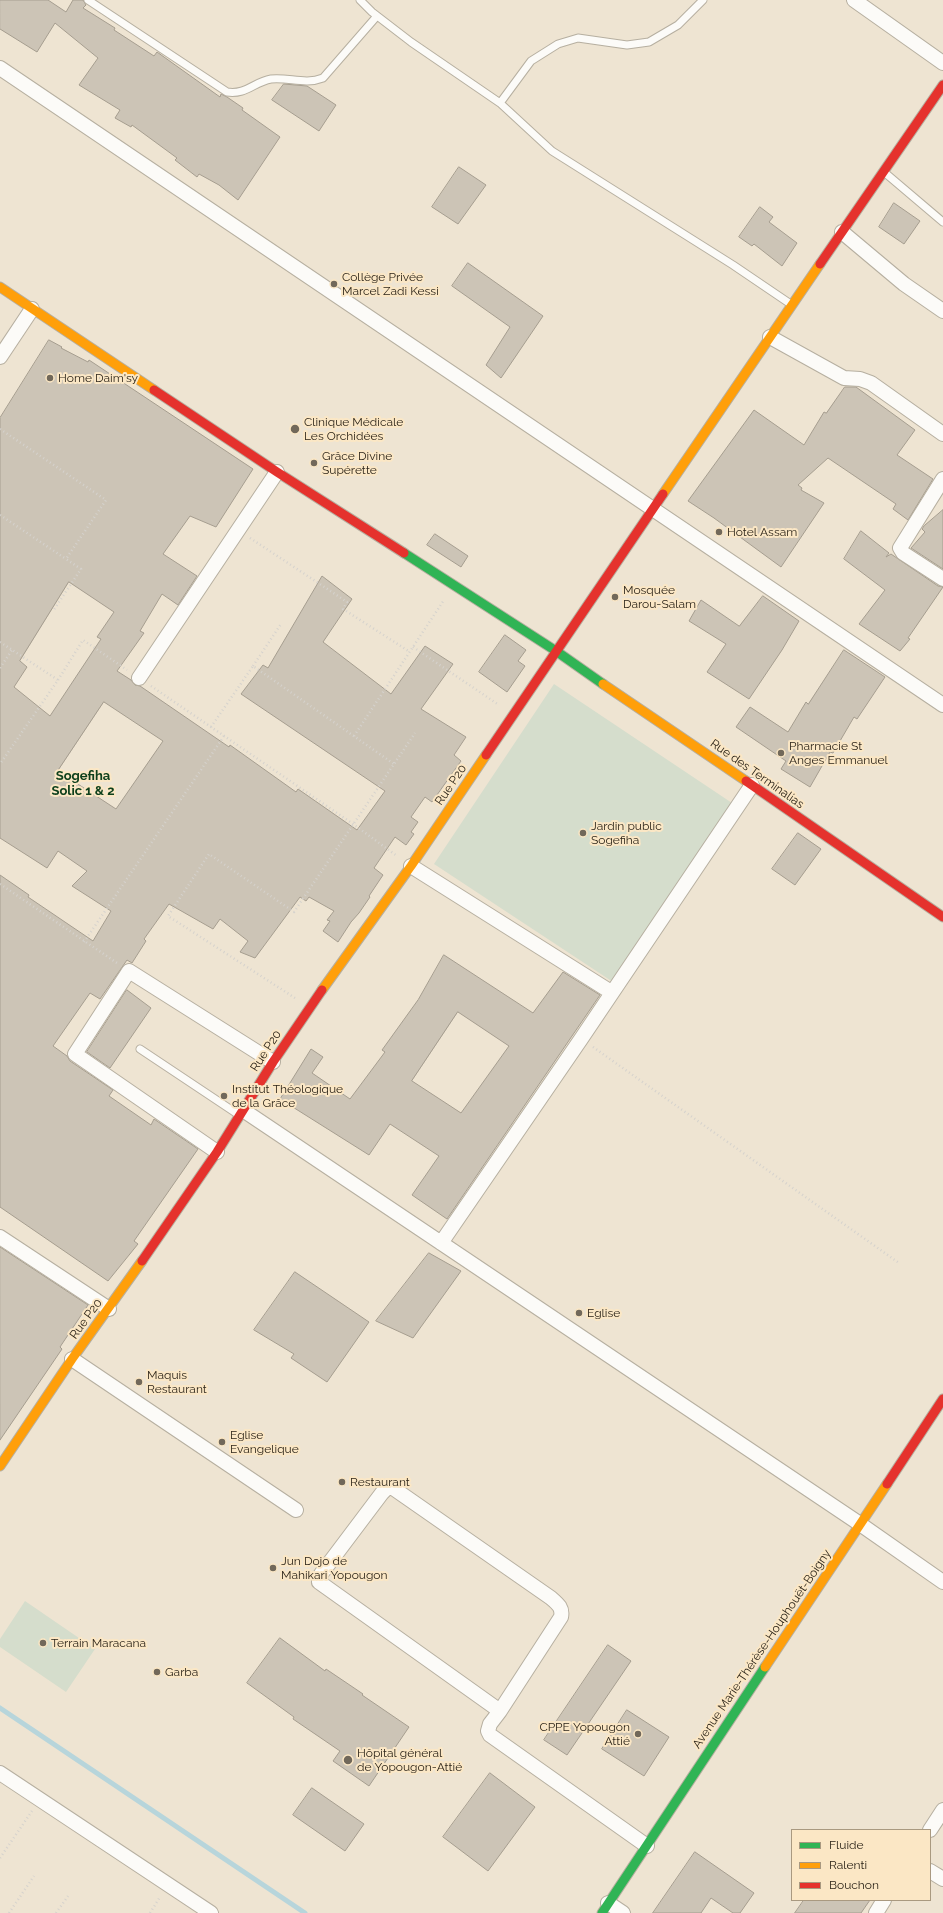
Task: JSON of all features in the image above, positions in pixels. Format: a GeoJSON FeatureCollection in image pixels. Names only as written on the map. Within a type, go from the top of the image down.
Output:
{"type":"FeatureCollection","features":[{"type":"Feature","properties":{"kind":"street"},"geometry":{"type":"LineString","coordinates":[[854,0],[943,64]]}},
{"type":"Feature","properties":{"kind":"street"},"geometry":{"type":"LineString","coordinates":[[0,68],[943,705]]}},
{"type":"Feature","properties":{"kind":"street","name":"Rue P20"},"geometry":{"type":"LineString","coordinates":[[0,1466],[72,1359],[109,1309],[217,1152],[273,1062],[309,1008],[411,866],[653,508],[943,85]]}},
{"type":"Feature","properties":{"kind":"street"},"geometry":{"type":"LineString","coordinates":[[842,232],[904,284],[943,311]]}},
{"type":"Feature","properties":{"kind":"street","name":"Rue des Terminalias"},"geometry":{"type":"LineString","coordinates":[[0,287],[276,472],[454,584],[556,651],[943,918]]}},
{"type":"Feature","properties":{"kind":"street"},"geometry":{"type":"LineString","coordinates":[[0,357],[32,309]]}},
{"type":"Feature","properties":{"kind":"street"},"geometry":{"type":"LineString","coordinates":[[770,338],[844,378],[860,379],[870,383],[943,434]]}},
{"type":"Feature","properties":{"kind":"street"},"geometry":{"type":"LineString","coordinates":[[139,678],[276,472]]}},
{"type":"Feature","properties":{"kind":"street"},"geometry":{"type":"LineString","coordinates":[[943,479],[900,548],[903,553],[943,579]]}},
{"type":"Feature","properties":{"kind":"street"},"geometry":{"type":"LineString","coordinates":[[441,1243],[581,1039],[611,992],[752,785]]}},
{"type":"Feature","properties":{"kind":"street"},"geometry":{"type":"LineString","coordinates":[[411,866],[611,992]]}},
{"type":"Feature","properties":{"kind":"street"},"geometry":{"type":"LineString","coordinates":[[217,1152],[75,1054],[129,971],[273,1062]]}},
{"type":"Feature","properties":{"kind":"street"},"geometry":{"type":"LineString","coordinates":[[241,1113],[441,1243],[860,1524],[943,1582]]}},
{"type":"Feature","properties":{"kind":"street"},"geometry":{"type":"LineString","coordinates":[[0,1237],[109,1309]]}},
{"type":"Feature","properties":{"kind":"street"},"geometry":{"type":"LineString","coordinates":[[72,1359],[296,1510]]}},
{"type":"Feature","properties":{"kind":"street","name":"Avenue Marie-Thérèse-Houphouët-Boigny"},"geometry":{"type":"LineString","coordinates":[[605,1908],[943,1399]]}},
{"type":"Feature","properties":{"kind":"street"},"geometry":{"type":"LineString","coordinates":[[500,1711],[319,1582],[321,1574],[387,1488],[393,1488],[559,1605],[562,1612],[561,1617],[500,1711],[488,1728],[490,1735],[647,1846]]}},
{"type":"Feature","properties":{"kind":"street"},"geometry":{"type":"LineString","coordinates":[[0,1772],[211,1913]]}},
{"type":"Feature","properties":{"kind":"street"},"geometry":{"type":"LineString","coordinates":[[931,1829],[943,1810]]}},
{"type":"Feature","properties":{"kind":"street"},"geometry":{"type":"LineString","coordinates":[[931,1872],[943,1879]]}},
{"type":"Feature","properties":{"kind":"street"},"geometry":{"type":"LineString","coordinates":[[876,1913],[883,1901]]}},
{"type":"Feature","properties":{"kind":"street"},"geometry":{"type":"LineString","coordinates":[[605,1908],[623,1913]]}},
{"type":"Feature","properties":{"kind":"lane"},"geometry":{"type":"LineString","coordinates":[[88,0],[227,92],[237,94],[270,80],[313,82],[323,78],[377,16]]}},
{"type":"Feature","properties":{"kind":"lane"},"geometry":{"type":"LineString","coordinates":[[360,0],[377,16],[411,42],[500,103],[552,151],[726,261],[792,306]]}},
{"type":"Feature","properties":{"kind":"lane"},"geometry":{"type":"LineString","coordinates":[[500,103],[531,61],[558,44],[578,38],[627,46],[649,42],[678,25],[703,0]]}},
{"type":"Feature","properties":{"kind":"lane"},"geometry":{"type":"LineString","coordinates":[[884,172],[943,222]]}},
{"type":"Feature","properties":{"kind":"lane"},"geometry":{"type":"LineString","coordinates":[[140,1049],[241,1113]]}},
{"type":"Feature","properties":{"kind":"path"},"geometry":{"type":"LineString","coordinates":[[0,428],[106,500],[66,559]]}},
{"type":"Feature","properties":{"kind":"path"},"geometry":{"type":"LineString","coordinates":[[0,515],[81,569],[53,611]]}},
{"type":"Feature","properties":{"kind":"path"},"geometry":{"type":"LineString","coordinates":[[238,530],[347,602],[343,609],[410,652]]}},
{"type":"Feature","properties":{"kind":"path"},"geometry":{"type":"LineString","coordinates":[[354,736],[454,584]]}},
{"type":"Feature","properties":{"kind":"path"},"geometry":{"type":"LineString","coordinates":[[210,727],[281,624]]}},
{"type":"Feature","properties":{"kind":"path"},"geometry":{"type":"LineString","coordinates":[[0,764],[84,640],[353,824],[411,866]]}},
{"type":"Feature","properties":{"kind":"path"},"geometry":{"type":"LineString","coordinates":[[0,642],[58,680]]}},
{"type":"Feature","properties":{"kind":"path"},"geometry":{"type":"LineString","coordinates":[[413,647],[513,714]]}},
{"type":"Feature","properties":{"kind":"path"},"geometry":{"type":"LineString","coordinates":[[0,668],[12,650]]}},
{"type":"Feature","properties":{"kind":"path"},"geometry":{"type":"LineString","coordinates":[[253,666],[394,764]]}},
{"type":"Feature","properties":{"kind":"path"},"geometry":{"type":"LineString","coordinates":[[309,1008],[168,916],[209,854],[294,912],[415,734]]}},
{"type":"Feature","properties":{"kind":"path"},"geometry":{"type":"LineString","coordinates":[[84,942],[224,736]]}},
{"type":"Feature","properties":{"kind":"path"},"geometry":{"type":"LineString","coordinates":[[0,884],[129,971]]}},
{"type":"Feature","properties":{"kind":"path"},"geometry":{"type":"LineString","coordinates":[[581,1039],[900,1263]]}},
{"type":"Feature","properties":{"kind":"path"},"geometry":{"type":"LineString","coordinates":[[0,1858],[40,1799]]}},
{"type":"Feature","properties":{"kind":"path"},"geometry":{"type":"LineString","coordinates":[[9,1913],[34,1876]]}},
{"type":"Feature","properties":{"kind":"path"},"geometry":{"type":"LineString","coordinates":[[150,1913],[168,1884]]}},
{"type":"Feature","properties":{"kind":"path"},"geometry":{"type":"LineString","coordinates":[[56,1913],[68,1896]]}},
{"type":"Feature","properties":{"kind":"green space","name":"Jardin public Sogefiha"},"geometry":{"type":"Polygon","coordinates":[[[554,684],[732,803],[613,982],[434,864],[554,684]]]}},
{"type":"Feature","properties":{"kind":"green space","name":"Terrain Maracana"},"geometry":{"type":"Polygon","coordinates":[[[25,1601],[95,1649],[66,1692],[0,1647],[0,1639],[25,1601]]]}},
{"type":"Feature","properties":{"kind":"building"},"geometry":{"type":"Polygon","coordinates":[[[0,0],[48,0],[66,12],[73,0],[83,0],[86,5],[83,8],[115,28],[114,30],[154,56],[157,52],[220,97],[221,94],[227,97],[243,108],[242,110],[280,137],[238,200],[219,185],[199,174],[197,177],[175,160],[177,158],[132,125],[131,127],[115,118],[120,110],[79,85],[98,58],[55,23],[37,52],[0,29],[0,0]]]}},
{"type":"Feature","properties":{"kind":"building"},"geometry":{"type":"Polygon","coordinates":[[[284,84],[307,86],[336,105],[319,131],[272,100],[284,84]]]}},
{"type":"Feature","properties":{"kind":"building"},"geometry":{"type":"Polygon","coordinates":[[[459,167],[486,185],[458,224],[432,207],[459,167]]]}},
{"type":"Feature","properties":{"kind":"building"},"geometry":{"type":"Polygon","coordinates":[[[894,203],[920,221],[904,244],[879,227],[894,203]]]}},
{"type":"Feature","properties":{"kind":"building"},"geometry":{"type":"Polygon","coordinates":[[[760,207],[773,217],[769,222],[797,243],[782,266],[754,244],[752,246],[739,237],[760,207]]]}},
{"type":"Feature","properties":{"kind":"building"},"geometry":{"type":"Polygon","coordinates":[[[468,263],[543,316],[501,378],[486,365],[510,327],[452,286],[468,263]]]}},
{"type":"Feature","properties":{"kind":"building"},"geometry":{"type":"Polygon","coordinates":[[[49,340],[88,362],[89,360],[253,469],[216,527],[190,516],[163,554],[197,576],[178,605],[162,594],[140,631],[144,633],[117,671],[131,680],[135,685],[140,686],[229,747],[230,745],[296,792],[298,789],[357,830],[385,791],[241,694],[263,665],[268,668],[322,576],[352,599],[323,642],[391,694],[425,646],[453,664],[421,709],[466,737],[454,755],[461,761],[432,802],[425,797],[411,817],[418,822],[411,832],[414,834],[406,845],[395,837],[374,868],[383,875],[369,896],[370,897],[338,942],[323,931],[330,921],[327,920],[334,911],[309,897],[306,901],[300,897],[255,958],[240,952],[248,941],[220,919],[213,929],[169,904],[144,939],[146,941],[132,963],[127,960],[100,999],[90,993],[53,1046],[67,1056],[70,1061],[113,1090],[109,1096],[151,1125],[154,1119],[198,1149],[134,1241],[138,1244],[108,1281],[0,1207],[0,875],[29,895],[28,897],[93,941],[111,911],[72,886],[87,871],[58,851],[47,868],[0,838],[0,418],[49,340]],[[69,582],[20,661],[27,667],[14,687],[50,716],[101,639],[97,637],[114,612],[69,582]],[[104,702],[58,771],[116,809],[163,741],[104,702]]]}},
{"type":"Feature","properties":{"kind":"building"},"geometry":{"type":"Polygon","coordinates":[[[845,387],[856,387],[915,430],[897,455],[933,479],[908,520],[893,509],[896,504],[828,458],[798,485],[802,488],[801,490],[824,503],[781,567],[688,501],[754,410],[804,445],[824,412],[826,413],[845,387]]]}},
{"type":"Feature","properties":{"kind":"building"},"geometry":{"type":"Polygon","coordinates":[[[943,510],[943,569],[911,548],[925,532],[922,529],[924,526],[943,510]]]}},
{"type":"Feature","properties":{"kind":"building"},"geometry":{"type":"Polygon","coordinates":[[[861,531],[889,553],[886,557],[891,554],[938,586],[943,587],[908,638],[910,639],[900,651],[859,624],[885,590],[844,559],[861,531]]]}},
{"type":"Feature","properties":{"kind":"building"},"geometry":{"type":"Polygon","coordinates":[[[435,534],[468,556],[461,567],[427,545],[435,534]]]}},
{"type":"Feature","properties":{"kind":"building"},"geometry":{"type":"Polygon","coordinates":[[[763,596],[799,621],[782,650],[749,699],[707,672],[726,644],[689,621],[701,600],[739,626],[763,596]]]}},
{"type":"Feature","properties":{"kind":"building"},"geometry":{"type":"Polygon","coordinates":[[[505,635],[526,650],[518,661],[525,666],[507,692],[479,672],[505,635]]]}},
{"type":"Feature","properties":{"kind":"building"},"geometry":{"type":"Polygon","coordinates":[[[844,650],[885,677],[857,719],[854,717],[833,753],[830,752],[810,787],[781,769],[786,761],[736,727],[750,707],[788,732],[806,702],[808,704],[844,650]]]}},
{"type":"Feature","properties":{"kind":"building"},"geometry":{"type":"Polygon","coordinates":[[[798,833],[821,849],[795,885],[772,869],[798,833]]]}},
{"type":"Feature","properties":{"kind":"building"},"geometry":{"type":"Polygon","coordinates":[[[444,955],[533,1013],[563,972],[600,995],[447,1219],[412,1195],[439,1156],[390,1124],[369,1155],[280,1099],[311,1049],[323,1057],[312,1073],[350,1099],[385,1052],[382,1050],[418,1000],[444,955]],[[458,1012],[412,1081],[461,1113],[509,1046],[458,1012]]]}},
{"type":"Feature","properties":{"kind":"building"},"geometry":{"type":"Polygon","coordinates":[[[127,990],[151,1008],[110,1068],[87,1052],[127,990]]]}},
{"type":"Feature","properties":{"kind":"building"},"geometry":{"type":"Polygon","coordinates":[[[0,1247],[88,1305],[60,1347],[62,1349],[0,1440],[0,1247]]]}},
{"type":"Feature","properties":{"kind":"building"},"geometry":{"type":"Polygon","coordinates":[[[429,1253],[461,1271],[413,1338],[376,1321],[429,1253]]]}},
{"type":"Feature","properties":{"kind":"building"},"geometry":{"type":"Polygon","coordinates":[[[295,1272],[369,1322],[327,1382],[291,1358],[294,1354],[254,1330],[295,1272]]]}},
{"type":"Feature","properties":{"kind":"building"},"geometry":{"type":"Polygon","coordinates":[[[280,1638],[325,1671],[326,1669],[409,1727],[369,1786],[333,1761],[340,1751],[293,1719],[294,1717],[247,1683],[280,1638]]]}},
{"type":"Feature","properties":{"kind":"building"},"geometry":{"type":"Polygon","coordinates":[[[608,1645],[631,1661],[567,1755],[544,1740],[608,1645]]]}},
{"type":"Feature","properties":{"kind":"building"},"geometry":{"type":"Polygon","coordinates":[[[627,1710],[669,1737],[644,1776],[602,1749],[627,1710]]]}},
{"type":"Feature","properties":{"kind":"building"},"geometry":{"type":"Polygon","coordinates":[[[490,1773],[535,1807],[488,1871],[443,1837],[490,1773]]]}},
{"type":"Feature","properties":{"kind":"building"},"geometry":{"type":"Polygon","coordinates":[[[312,1788],[364,1824],[345,1851],[293,1815],[312,1788]]]}},
{"type":"Feature","properties":{"kind":"building"},"geometry":{"type":"Polygon","coordinates":[[[695,1852],[754,1893],[740,1913],[733,1913],[711,1898],[701,1913],[653,1913],[695,1852]]]}},
{"type":"Feature","properties":{"kind":"building"},"geometry":{"type":"Polygon","coordinates":[[[803,1901],[869,1901],[861,1913],[795,1913],[803,1901]]]}},
{"type":"Feature","properties":{"kind":"waterway"},"geometry":{"type":"LineString","coordinates":[[0,1708],[305,1913]]}},
{"type":"Feature","properties":{"kind":"traffic: fast"},"geometry":{"type":"LineString","coordinates":[[404,553],[556,651],[603,684]]}},
{"type":"Feature","properties":{"kind":"traffic: fast"},"geometry":{"type":"LineString","coordinates":[[602,1913],[765,1667]]}},
{"type":"Feature","properties":{"kind":"traffic: slow"},"geometry":{"type":"LineString","coordinates":[[663,494],[820,264]]}},
{"type":"Feature","properties":{"kind":"traffic: slow"},"geometry":{"type":"LineString","coordinates":[[0,287],[154,390]]}},
{"type":"Feature","properties":{"kind":"traffic: slow"},"geometry":{"type":"LineString","coordinates":[[603,684],[746,781]]}},
{"type":"Feature","properties":{"kind":"traffic: slow"},"geometry":{"type":"LineString","coordinates":[[322,990],[411,866],[486,755]]}},
{"type":"Feature","properties":{"kind":"traffic: slow"},"geometry":{"type":"LineString","coordinates":[[0,1466],[72,1359],[142,1261]]}},
{"type":"Feature","properties":{"kind":"traffic: slow"},"geometry":{"type":"LineString","coordinates":[[765,1667],[887,1484]]}},
{"type":"Feature","properties":{"kind":"traffic: jam"},"geometry":{"type":"LineString","coordinates":[[820,264],[943,85]]}},
{"type":"Feature","properties":{"kind":"traffic: jam"},"geometry":{"type":"LineString","coordinates":[[154,390],[277,472],[404,553]]}},
{"type":"Feature","properties":{"kind":"traffic: jam"},"geometry":{"type":"LineString","coordinates":[[486,755],[663,494]]}},
{"type":"Feature","properties":{"kind":"traffic: jam"},"geometry":{"type":"LineString","coordinates":[[746,781],[943,917]]}},
{"type":"Feature","properties":{"kind":"traffic: jam"},"geometry":{"type":"LineString","coordinates":[[142,1261],[217,1152],[273,1062],[322,990]]}},
{"type":"Feature","properties":{"kind":"traffic: jam"},"geometry":{"type":"LineString","coordinates":[[887,1484],[943,1399]]}},
{"type":"Feature","properties":{"kind":"place","name":"Collège Privée Marcel Zadi Kessi"},"geometry":{"type":"Point","coordinates":[334,284]}},
{"type":"Feature","properties":{"kind":"place","name":"Home Daim'sy"},"geometry":{"type":"Point","coordinates":[50,378]}},
{"type":"Feature","properties":{"kind":"place","name":"Clinique Médicale Les Orchidées"},"geometry":{"type":"Point","coordinates":[295,429]}},
{"type":"Feature","properties":{"kind":"place","name":"Grâce Divine Supérette"},"geometry":{"type":"Point","coordinates":[314,463]}},
{"type":"Feature","properties":{"kind":"place","name":"Hotel Assam"},"geometry":{"type":"Point","coordinates":[719,532]}},
{"type":"Feature","properties":{"kind":"place","name":"Mosquée Darou-Salam"},"geometry":{"type":"Point","coordinates":[615,597]}},
{"type":"Feature","properties":{"kind":"place","name":"Pharmacie St Anges Emmanuel"},"geometry":{"type":"Point","coordinates":[781,753]}},
{"type":"Feature","properties":{"kind":"place","name":"Jardin public Sogefiha"},"geometry":{"type":"Point","coordinates":[583,833]}},
{"type":"Feature","properties":{"kind":"place","name":"Institut Théologique de la Grâce"},"geometry":{"type":"Point","coordinates":[224,1096]}},
{"type":"Feature","properties":{"kind":"place","name":"Eglise"},"geometry":{"type":"Point","coordinates":[579,1313]}},
{"type":"Feature","properties":{"kind":"place","name":"Maquis Restaurant"},"geometry":{"type":"Point","coordinates":[139,1382]}},
{"type":"Feature","properties":{"kind":"place","name":"Eglise Evangelique"},"geometry":{"type":"Point","coordinates":[222,1442]}},
{"type":"Feature","properties":{"kind":"place","name":"Restaurant"},"geometry":{"type":"Point","coordinates":[342,1482]}},
{"type":"Feature","properties":{"kind":"place","name":"Jun Dojo de Mahikari Yopougon"},"geometry":{"type":"Point","coordinates":[273,1568]}},
{"type":"Feature","properties":{"kind":"place","name":"Terrain Maracana"},"geometry":{"type":"Point","coordinates":[43,1643]}},
{"type":"Feature","properties":{"kind":"place","name":"Garba"},"geometry":{"type":"Point","coordinates":[157,1672]}},
{"type":"Feature","properties":{"kind":"place","name":"CPPE Yopougon Attié"},"geometry":{"type":"Point","coordinates":[638,1734]}},
{"type":"Feature","properties":{"kind":"place","name":"Hôpital général de Yopougon-Attié"},"geometry":{"type":"Point","coordinates":[348,1760]}},
{"type":"Feature","properties":{"kind":"district","name":"Sogefiha Solic 1 & 2"},"geometry":{"type":"Point","coordinates":[83,784]}}]}
